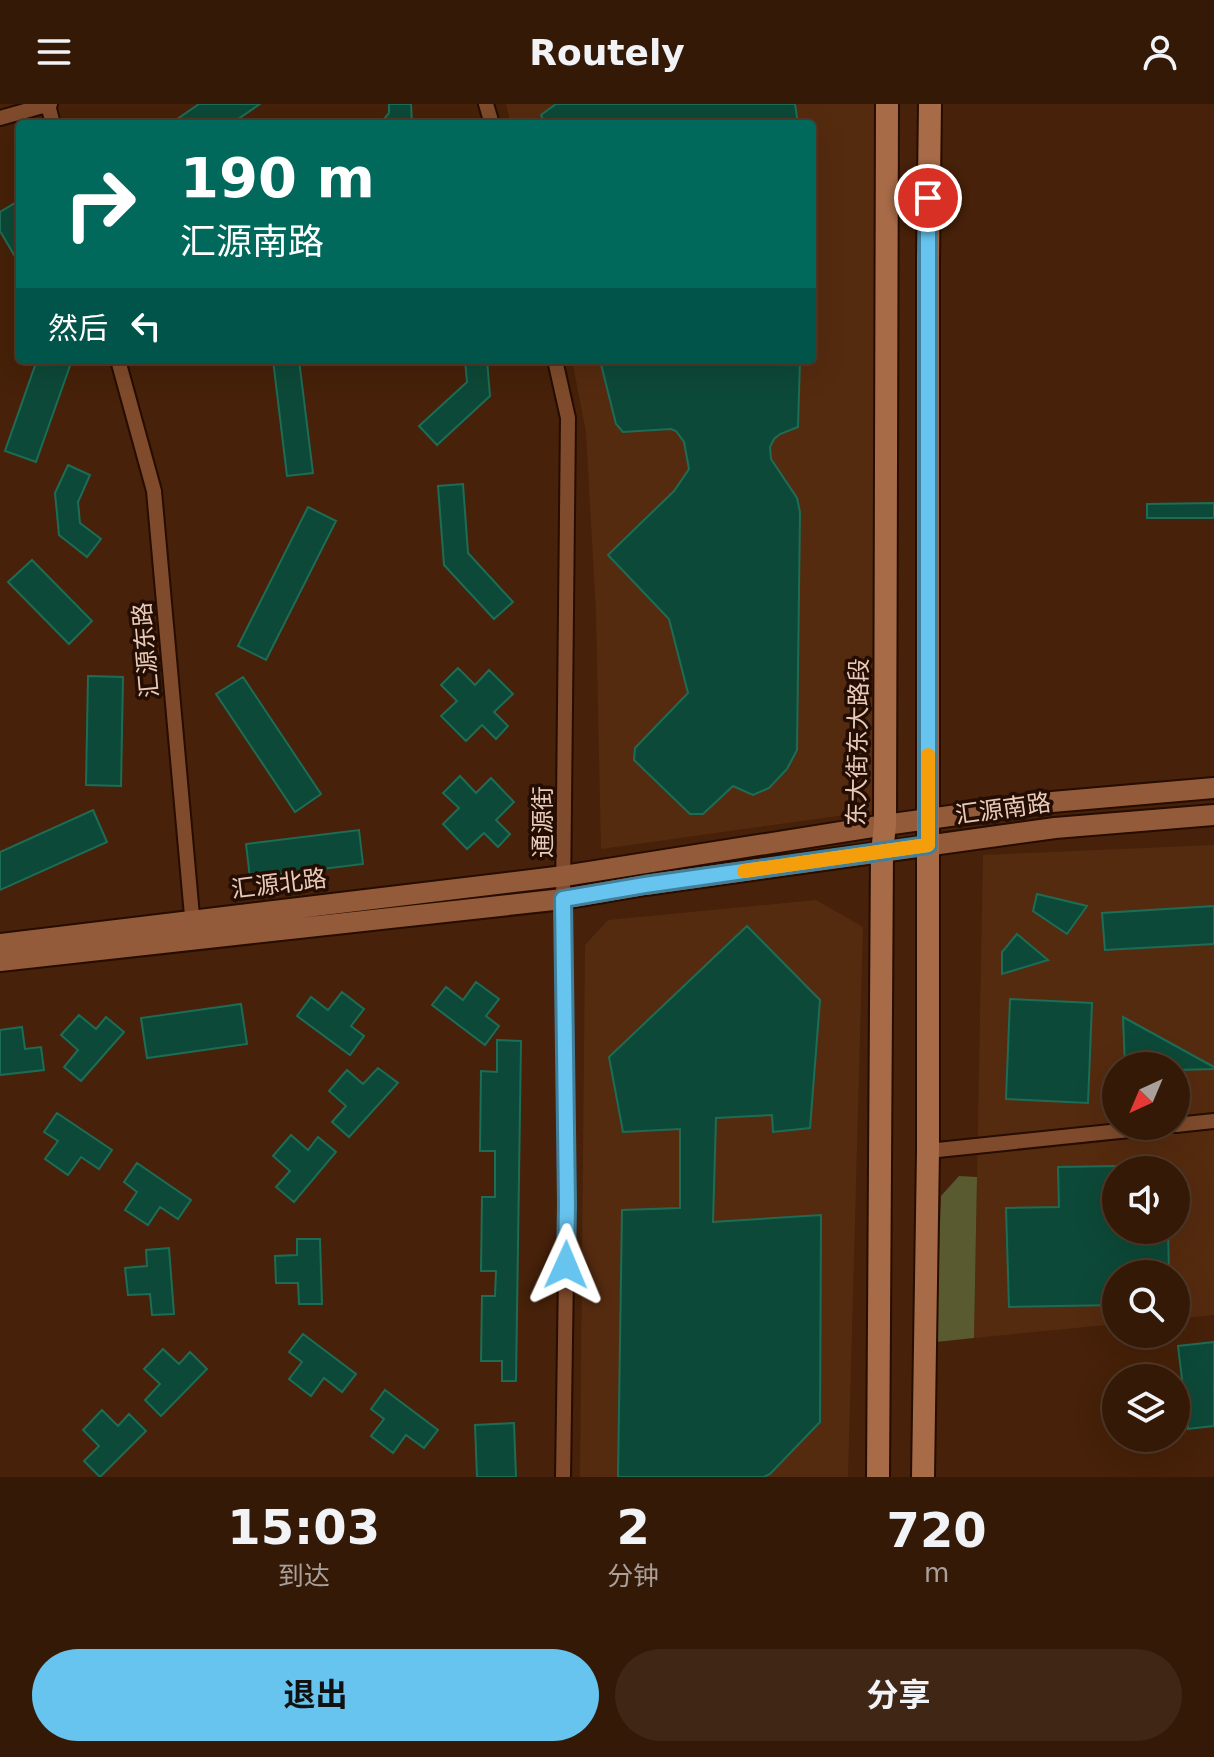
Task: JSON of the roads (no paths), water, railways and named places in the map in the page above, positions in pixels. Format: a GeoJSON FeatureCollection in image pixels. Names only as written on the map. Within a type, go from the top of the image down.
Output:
{"type":"FeatureCollection","features":[{"type":"Feature","properties":{"kind":"main road","name":"东大街东大路段"},"geometry":{"type":"LineString","coordinates":[[878,1477],[882,852],[885,825],[887,104]]}},
{"type":"Feature","properties":{"kind":"main road"},"geometry":{"type":"LineString","coordinates":[[923,1477],[928,1151],[930,104]]}},
{"type":"Feature","properties":{"kind":"street"},"geometry":{"type":"LineString","coordinates":[[0,118],[49,104]]}},
{"type":"Feature","properties":{"kind":"street","name":"汇源东路"},"geometry":{"type":"LineString","coordinates":[[119,364],[154,491],[193,930]]}},
{"type":"Feature","properties":{"kind":"street","name":"通源街"},"geometry":{"type":"LineString","coordinates":[[556,364],[568,418],[563,899],[567,1204],[563,1477]]}},
{"type":"Feature","properties":{"kind":"street","name":"汇源南路"},"geometry":{"type":"LineString","coordinates":[[564,876],[1052,802],[1214,788]]}},
{"type":"Feature","properties":{"kind":"street","name":"汇源南路"},"geometry":{"type":"LineString","coordinates":[[563,899],[1055,828],[1214,815]]}},
{"type":"Feature","properties":{"kind":"street","name":"汇源北路"},"geometry":{"type":"LineString","coordinates":[[0,961],[564,876]]}},
{"type":"Feature","properties":{"kind":"street","name":"汇源北路"},"geometry":{"type":"LineString","coordinates":[[0,944],[563,899]]}},
{"type":"Feature","properties":{"kind":"street"},"geometry":{"type":"LineString","coordinates":[[1190,1124],[1214,1121]]}},
{"type":"Feature","properties":{"kind":"street"},"geometry":{"type":"LineString","coordinates":[[928,1151],[1102,1133]]}}]}
